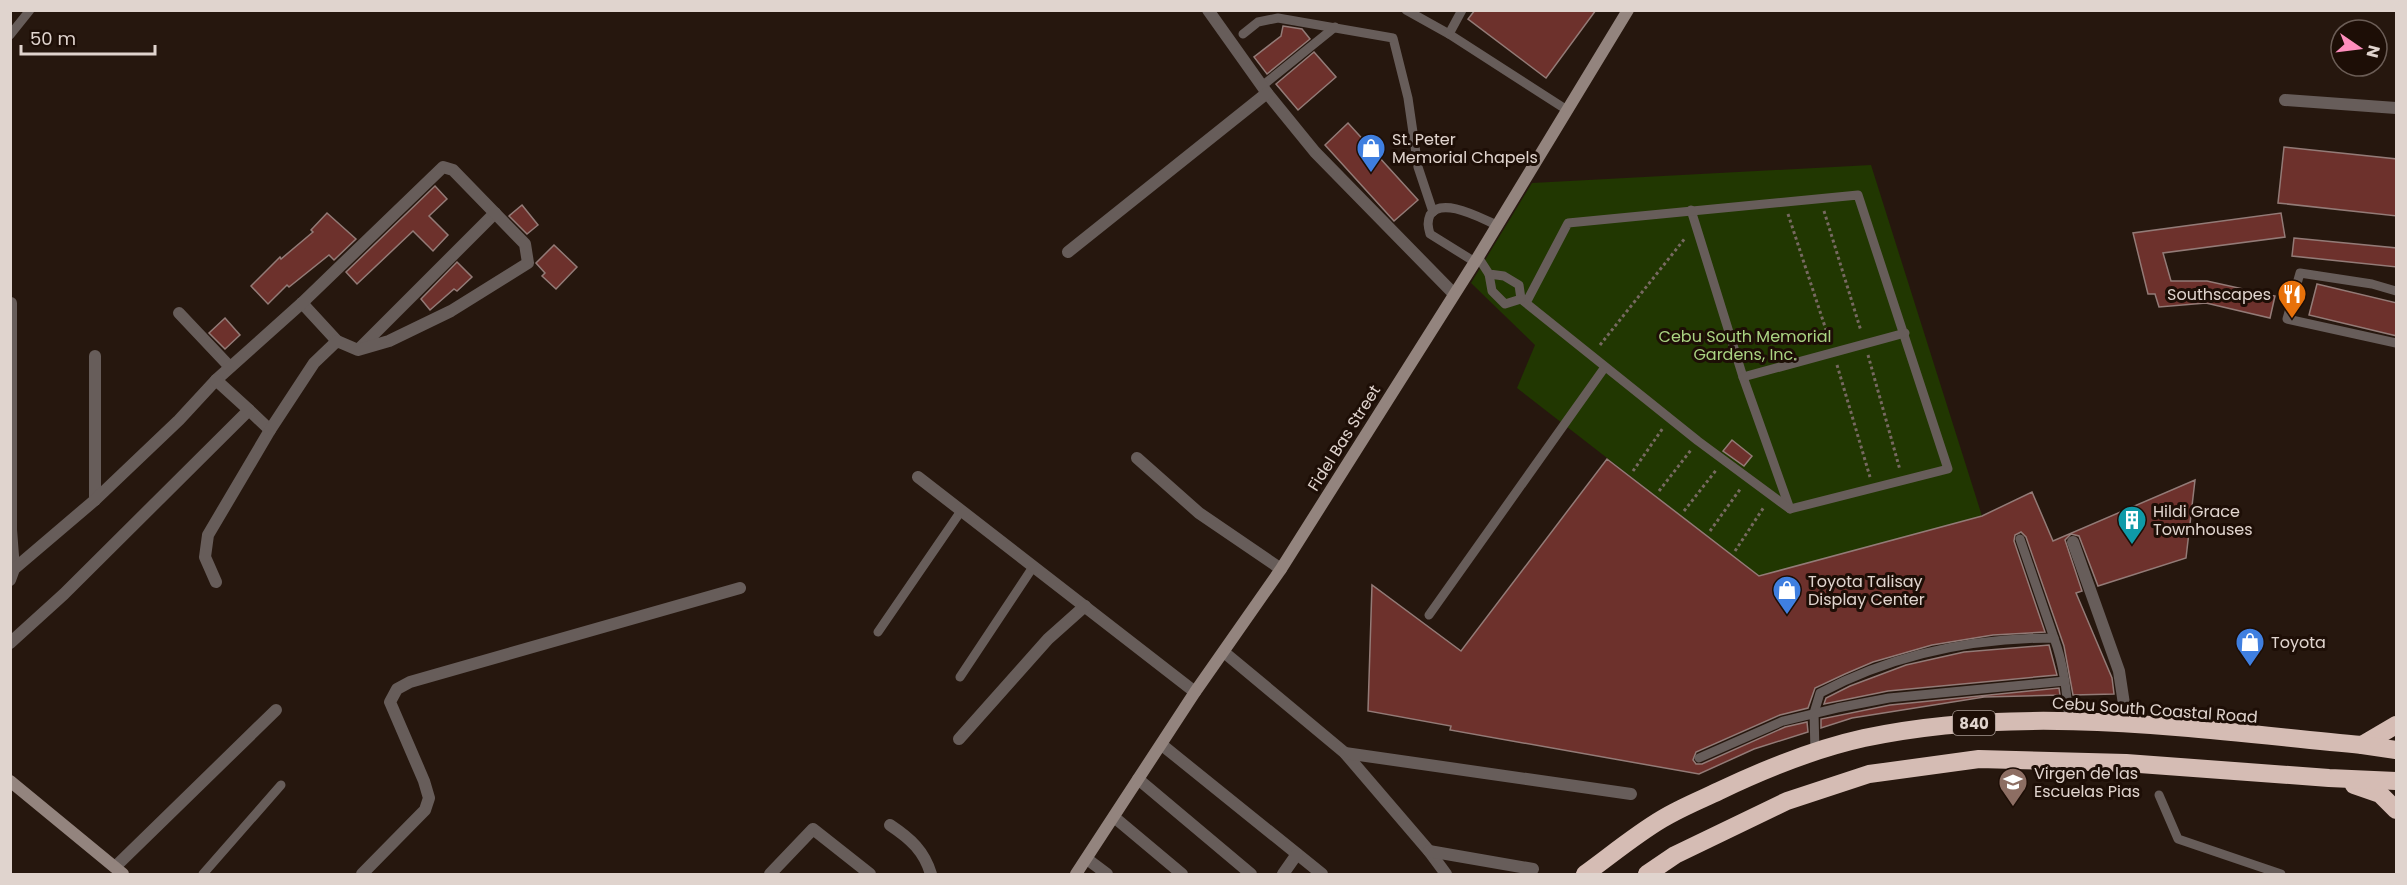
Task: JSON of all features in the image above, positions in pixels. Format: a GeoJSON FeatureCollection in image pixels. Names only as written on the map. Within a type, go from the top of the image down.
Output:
{"type":"FeatureCollection","features":[{"type":"Feature","properties":{"kind":"highway","name":"Cebu South Coastal Road"},"geometry":{"type":"LineString","coordinates":[[1584,874],[1662,818],[1756,773],[1815,752],[1865,738],[1968,723],[2069,722],[2127,724],[2397,750]]}},
{"type":"Feature","properties":{"kind":"highway"},"geometry":{"type":"LineString","coordinates":[[2362,745],[2397,725]]}},
{"type":"Feature","properties":{"kind":"highway","name":"840"},"geometry":{"type":"LineString","coordinates":[[1647,874],[1676,855],[1786,801],[1869,774],[1979,759],[2126,763],[2397,781]]}},
{"type":"Feature","properties":{"kind":"highway"},"geometry":{"type":"LineString","coordinates":[[2329,778],[2370,789],[2387,799],[2397,810]]}},
{"type":"Feature","properties":{"kind":"street"},"geometry":{"type":"LineString","coordinates":[[1208,10],[1264,89],[1316,152],[1454,294]]}},
{"type":"Feature","properties":{"kind":"street","name":"Fidel Bas Street"},"geometry":{"type":"LineString","coordinates":[[1076,874],[1195,692],[1225,653],[1281,569],[1476,260],[1628,10]]}},
{"type":"Feature","properties":{"kind":"street"},"geometry":{"type":"LineString","coordinates":[[1068,252],[1264,89]]}},
{"type":"Feature","properties":{"kind":"street"},"geometry":{"type":"LineString","coordinates":[[2285,100],[2397,108]]}},
{"type":"Feature","properties":{"kind":"street"},"geometry":{"type":"LineString","coordinates":[[12,575],[179,420],[216,380],[302,303],[443,167],[453,170],[525,244],[528,263],[451,311],[389,341],[358,350],[337,341],[302,303]]}},
{"type":"Feature","properties":{"kind":"street"},"geometry":{"type":"LineString","coordinates":[[358,350],[495,213]]}},
{"type":"Feature","properties":{"kind":"street"},"geometry":{"type":"LineString","coordinates":[[11,303],[12,575]]}},
{"type":"Feature","properties":{"kind":"street"},"geometry":{"type":"LineString","coordinates":[[179,313],[230,367]]}},
{"type":"Feature","properties":{"kind":"street"},"geometry":{"type":"LineString","coordinates":[[216,582],[206,557],[208,536],[270,430],[314,363],[337,341]]}},
{"type":"Feature","properties":{"kind":"street"},"geometry":{"type":"LineString","coordinates":[[94,500],[95,356]]}},
{"type":"Feature","properties":{"kind":"street"},"geometry":{"type":"LineString","coordinates":[[216,380],[270,430]]}},
{"type":"Feature","properties":{"kind":"street"},"geometry":{"type":"LineString","coordinates":[[10,643],[64,594],[249,410]]}},
{"type":"Feature","properties":{"kind":"street"},"geometry":{"type":"LineString","coordinates":[[1137,458],[1199,513],[1281,569]]}},
{"type":"Feature","properties":{"kind":"street"},"geometry":{"type":"LineString","coordinates":[[918,477],[1195,692]]}},
{"type":"Feature","properties":{"kind":"street"},"geometry":{"type":"LineString","coordinates":[[2073,542],[2119,671],[2127,724]]}},
{"type":"Feature","properties":{"kind":"street"},"geometry":{"type":"LineString","coordinates":[[362,874],[425,810],[429,798],[390,702],[397,689],[410,682],[740,588]]}},
{"type":"Feature","properties":{"kind":"street"},"geometry":{"type":"LineString","coordinates":[[959,739],[1048,639],[1085,606]]}},
{"type":"Feature","properties":{"kind":"street"},"geometry":{"type":"LineString","coordinates":[[1225,653],[1345,753],[1446,874]]}},
{"type":"Feature","properties":{"kind":"street"},"geometry":{"type":"LineString","coordinates":[[10,781],[119,871],[276,710]]}},
{"type":"Feature","properties":{"kind":"street"},"geometry":{"type":"LineString","coordinates":[[1162,745],[1322,874]]}},
{"type":"Feature","properties":{"kind":"street"},"geometry":{"type":"LineString","coordinates":[[1345,753],[1631,794]]}},
{"type":"Feature","properties":{"kind":"street"},"geometry":{"type":"LineString","coordinates":[[1138,779],[1251,874]]}},
{"type":"Feature","properties":{"kind":"street"},"geometry":{"type":"LineString","coordinates":[[1114,817],[1182,874]]}},
{"type":"Feature","properties":{"kind":"street"},"geometry":{"type":"LineString","coordinates":[[890,825],[916,844],[926,859],[931,874]]}},
{"type":"Feature","properties":{"kind":"street"},"geometry":{"type":"LineString","coordinates":[[770,874],[813,829],[870,874]]}},
{"type":"Feature","properties":{"kind":"street"},"geometry":{"type":"LineString","coordinates":[[1429,851],[1533,869]]}},
{"type":"Feature","properties":{"kind":"street"},"geometry":{"type":"LineString","coordinates":[[1283,874],[1297,854]]}},
{"type":"Feature","properties":{"kind":"street"},"geometry":{"type":"LineString","coordinates":[[1087,859],[1107,874]]}},
{"type":"Feature","properties":{"kind":"lane"},"geometry":{"type":"LineString","coordinates":[[10,35],[30,10]]}},
{"type":"Feature","properties":{"kind":"lane"},"geometry":{"type":"LineString","coordinates":[[1406,10],[1449,34],[1567,110]]}},
{"type":"Feature","properties":{"kind":"lane"},"geometry":{"type":"LineString","coordinates":[[1449,34],[1462,10]]}},
{"type":"Feature","properties":{"kind":"lane"},"geometry":{"type":"LineString","coordinates":[[1243,34],[1258,22],[1278,18],[1394,38],[1408,98],[1418,167],[1433,212]]}},
{"type":"Feature","properties":{"kind":"lane"},"geometry":{"type":"LineString","coordinates":[[1264,89],[1335,27]]}},
{"type":"Feature","properties":{"kind":"lane"},"geometry":{"type":"LineString","coordinates":[[1523,301],[1568,223],[1858,195],[1948,469],[1790,509]]}},
{"type":"Feature","properties":{"kind":"lane"},"geometry":{"type":"LineString","coordinates":[[1497,225],[1451,207],[1441,207],[1433,212],[1428,222],[1430,234],[1476,260],[1490,274],[1504,276],[1519,285],[1523,301],[1698,441],[1790,509]]}},
{"type":"Feature","properties":{"kind":"lane"},"geometry":{"type":"LineString","coordinates":[[1691,210],[1743,377],[1790,509]]}},
{"type":"Feature","properties":{"kind":"lane"},"geometry":{"type":"LineString","coordinates":[[2397,291],[2372,284],[2300,273],[2287,319],[2397,343]]}},
{"type":"Feature","properties":{"kind":"lane"},"geometry":{"type":"LineString","coordinates":[[1490,274],[1492,291],[1505,304],[1523,301]]}},
{"type":"Feature","properties":{"kind":"lane"},"geometry":{"type":"LineString","coordinates":[[1743,377],[1905,333]]}},
{"type":"Feature","properties":{"kind":"lane"},"geometry":{"type":"LineString","coordinates":[[1429,615],[1605,368]]}},
{"type":"Feature","properties":{"kind":"lane"},"geometry":{"type":"LineString","coordinates":[[878,632],[961,511]]}},
{"type":"Feature","properties":{"kind":"lane"},"geometry":{"type":"LineString","coordinates":[[2020,538],[2060,654],[2069,722]]}},
{"type":"Feature","properties":{"kind":"lane"},"geometry":{"type":"LineString","coordinates":[[960,677],[1033,567]]}},
{"type":"Feature","properties":{"kind":"lane"},"geometry":{"type":"LineString","coordinates":[[1815,752],[1814,713],[1820,693],[1839,683],[1914,654],[2003,640],[2054,638]]}},
{"type":"Feature","properties":{"kind":"lane"},"geometry":{"type":"LineString","coordinates":[[1699,758],[1783,721],[1814,713],[1889,698],[2065,681]]}},
{"type":"Feature","properties":{"kind":"lane"},"geometry":{"type":"LineString","coordinates":[[203,874],[281,785]]}},
{"type":"Feature","properties":{"kind":"lane"},"geometry":{"type":"LineString","coordinates":[[2159,795],[2178,839],[2281,874]]}},
{"type":"Feature","properties":{"kind":"path"},"geometry":{"type":"LineString","coordinates":[[1605,368],[1596,351],[1695,227]]}},
{"type":"Feature","properties":{"kind":"path"},"geometry":{"type":"LineString","coordinates":[[1633,471],[1670,419]]}},
{"type":"Feature","properties":{"kind":"path"},"geometry":{"type":"LineString","coordinates":[[1659,491],[1698,441]]}},
{"type":"Feature","properties":{"kind":"path"},"geometry":{"type":"LineString","coordinates":[[1684,511],[1724,461]]}},
{"type":"Feature","properties":{"kind":"path"},"geometry":{"type":"LineString","coordinates":[[1710,531],[1749,477]]}},
{"type":"Feature","properties":{"kind":"path"},"geometry":{"type":"LineString","coordinates":[[1735,551],[1772,495]]}},
{"type":"Feature","properties":{"kind":"green space","name":"Cebu South Memorial Gardens, Inc."},"geometry":{"type":"Polygon","coordinates":[[[1871,165],[1982,516],[1759,576],[1517,388],[1535,345],[1471,283],[1532,183],[1871,165]]]}},
{"type":"Feature","properties":{"kind":"building"},"geometry":{"type":"Polygon","coordinates":[[[1475,10],[1596,10],[1546,78],[1468,19],[1475,10]]]}},
{"type":"Feature","properties":{"kind":"building"},"geometry":{"type":"Polygon","coordinates":[[[1283,26],[1302,29],[1310,39],[1267,74],[1254,57],[1281,36],[1283,26]]]}},
{"type":"Feature","properties":{"kind":"building"},"geometry":{"type":"Polygon","coordinates":[[[1314,52],[1336,77],[1298,110],[1276,84],[1314,52]]]}},
{"type":"Feature","properties":{"kind":"building","name":"St. Peter Memorial Chapels"},"geometry":{"type":"Polygon","coordinates":[[[1348,123],[1418,200],[1394,221],[1325,145],[1348,123]]]}},
{"type":"Feature","properties":{"kind":"building"},"geometry":{"type":"Polygon","coordinates":[[[2284,147],[2397,159],[2397,216],[2278,203],[2284,147]]]}},
{"type":"Feature","properties":{"kind":"building"},"geometry":{"type":"Polygon","coordinates":[[[435,186],[447,199],[429,216],[448,235],[433,251],[413,231],[357,284],[346,272],[435,186]]]}},
{"type":"Feature","properties":{"kind":"building"},"geometry":{"type":"Polygon","coordinates":[[[522,205],[538,225],[527,234],[509,216],[522,205]]]}},
{"type":"Feature","properties":{"kind":"building"},"geometry":{"type":"Polygon","coordinates":[[[327,213],[356,239],[334,260],[329,255],[289,287],[287,285],[268,304],[251,286],[280,257],[281,259],[313,232],[311,230],[327,213]]]}},
{"type":"Feature","properties":{"kind":"building"},"geometry":{"type":"Polygon","coordinates":[[[2281,213],[2285,237],[2163,253],[2171,281],[2207,281],[2275,296],[2270,318],[2206,303],[2159,307],[2155,294],[2148,294],[2133,233],[2281,213]]]}},
{"type":"Feature","properties":{"kind":"building"},"geometry":{"type":"Polygon","coordinates":[[[2294,238],[2397,248],[2397,267],[2292,256],[2294,238]]]}},
{"type":"Feature","properties":{"kind":"building"},"geometry":{"type":"Polygon","coordinates":[[[554,245],[577,267],[556,289],[542,276],[545,273],[536,263],[554,245]]]}},
{"type":"Feature","properties":{"kind":"building"},"geometry":{"type":"Polygon","coordinates":[[[457,262],[472,277],[430,310],[421,299],[457,262]]]}},
{"type":"Feature","properties":{"kind":"building"},"geometry":{"type":"Polygon","coordinates":[[[2317,284],[2397,303],[2397,336],[2309,315],[2317,284]]]}},
{"type":"Feature","properties":{"kind":"building"},"geometry":{"type":"Polygon","coordinates":[[[225,318],[240,335],[225,349],[209,333],[225,318]]]}},
{"type":"Feature","properties":{"kind":"building"},"geometry":{"type":"Polygon","coordinates":[[[1732,440],[1752,456],[1744,466],[1723,451],[1732,440]]]}},
{"type":"Feature","properties":{"kind":"building","name":"Toyota Talisay Display Center"},"geometry":{"type":"Polygon","coordinates":[[[1607,459],[1759,576],[1982,516],[2032,492],[2053,541],[2195,480],[2186,558],[2098,586],[2079,536],[2071,534],[2065,540],[2082,591],[2076,593],[2112,678],[2114,694],[2073,695],[2064,646],[2026,537],[2021,532],[2015,535],[2014,541],[2045,632],[1993,635],[1932,645],[1873,662],[1815,688],[1808,708],[1780,715],[1696,752],[1693,760],[1696,764],[1702,764],[1785,727],[1807,722],[1808,732],[1754,749],[1699,774],[1450,730],[1451,726],[1368,711],[1372,585],[1461,651],[1607,459]]]}},
{"type":"Feature","properties":{"kind":"building"},"geometry":{"type":"Polygon","coordinates":[[[2049,645],[2057,675],[1888,691],[1824,704],[1826,698],[1850,686],[1906,665],[1964,652],[2049,645]]]}},
{"type":"Feature","properties":{"kind":"building"},"geometry":{"type":"Polygon","coordinates":[[[2059,688],[2060,695],[1984,697],[1852,718],[1821,728],[1821,719],[1890,705],[2059,688]]]}},
{"type":"Feature","properties":{"kind":"place","name":"St. Peter Memorial Chapels"},"geometry":{"type":"Point","coordinates":[1371,174]}},
{"type":"Feature","properties":{"kind":"place","name":"Southscapes"},"geometry":{"type":"Point","coordinates":[2292,320]}},
{"type":"Feature","properties":{"kind":"place","name":"Hildi Grace Townhouses"},"geometry":{"type":"Point","coordinates":[2132,546]}},
{"type":"Feature","properties":{"kind":"place","name":"Toyota Talisay Display Center"},"geometry":{"type":"Point","coordinates":[1787,616]}},
{"type":"Feature","properties":{"kind":"place","name":"Toyota"},"geometry":{"type":"Point","coordinates":[2250,668]}},
{"type":"Feature","properties":{"kind":"place","name":"Virgen de las Escuelas Pias"},"geometry":{"type":"Point","coordinates":[2013,808]}}]}
